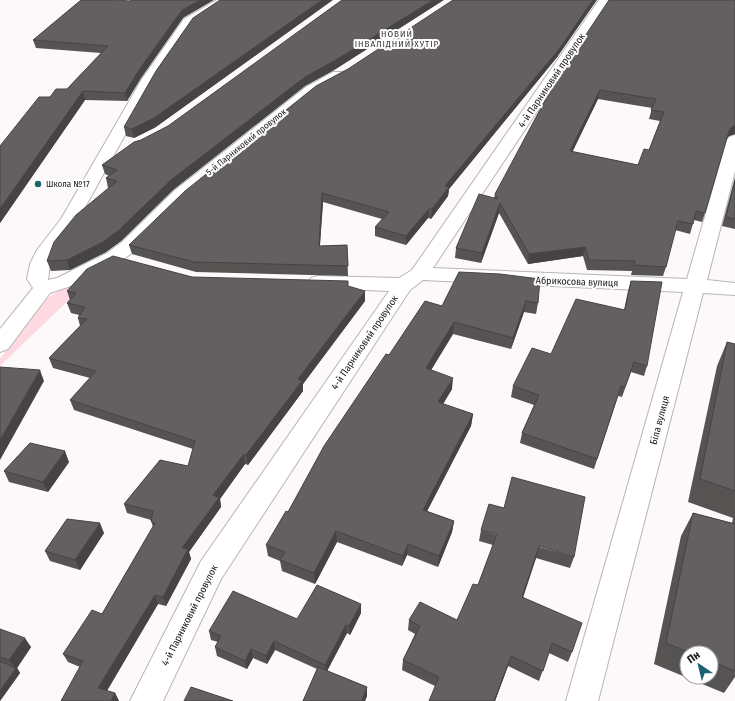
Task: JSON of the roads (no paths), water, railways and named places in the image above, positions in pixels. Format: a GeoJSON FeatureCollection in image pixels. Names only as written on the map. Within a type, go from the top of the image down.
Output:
{"type":"FeatureCollection","features":[{"type":"Feature","properties":{"kind":"street"},"geometry":{"type":"LineString","coordinates":[[0,344],[44,288],[37,279],[40,264],[47,250],[69,220],[149,79],[188,22],[194,17],[213,8],[225,0]]}},
{"type":"Feature","properties":{"kind":"street","name":"4-й Парниковий провулок"},"geometry":{"type":"LineString","coordinates":[[146,701],[210,570],[605,0]]}},
{"type":"Feature","properties":{"kind":"street","name":"5-й Парниковий провулок"},"geometry":{"type":"LineString","coordinates":[[44,288],[64,282],[114,257],[128,246],[180,194],[310,90],[348,69]]}},
{"type":"Feature","properties":{"kind":"street","name":"Біла вулиця"},"geometry":{"type":"LineString","coordinates":[[582,701],[735,140]]}},
{"type":"Feature","properties":{"kind":"street"},"geometry":{"type":"LineString","coordinates":[[108,150],[125,148]]}},
{"type":"Feature","properties":{"kind":"street"},"geometry":{"type":"LineString","coordinates":[[114,257],[136,262]]}},
{"type":"Feature","properties":{"kind":"street","name":"Абрикосова вулиця"},"geometry":{"type":"LineString","coordinates":[[302,282],[411,279],[696,286],[735,289]]}},
{"type":"Feature","properties":{"kind":"place","name":"Школа №17"},"geometry":{"type":"Point","coordinates":[38,184]}},
{"type":"Feature","properties":{"kind":"district","name":"НОВИЙ ІНВАЛІДНИЙ ХУТІР"},"geometry":{"type":"Point","coordinates":[397,40]}}]}
